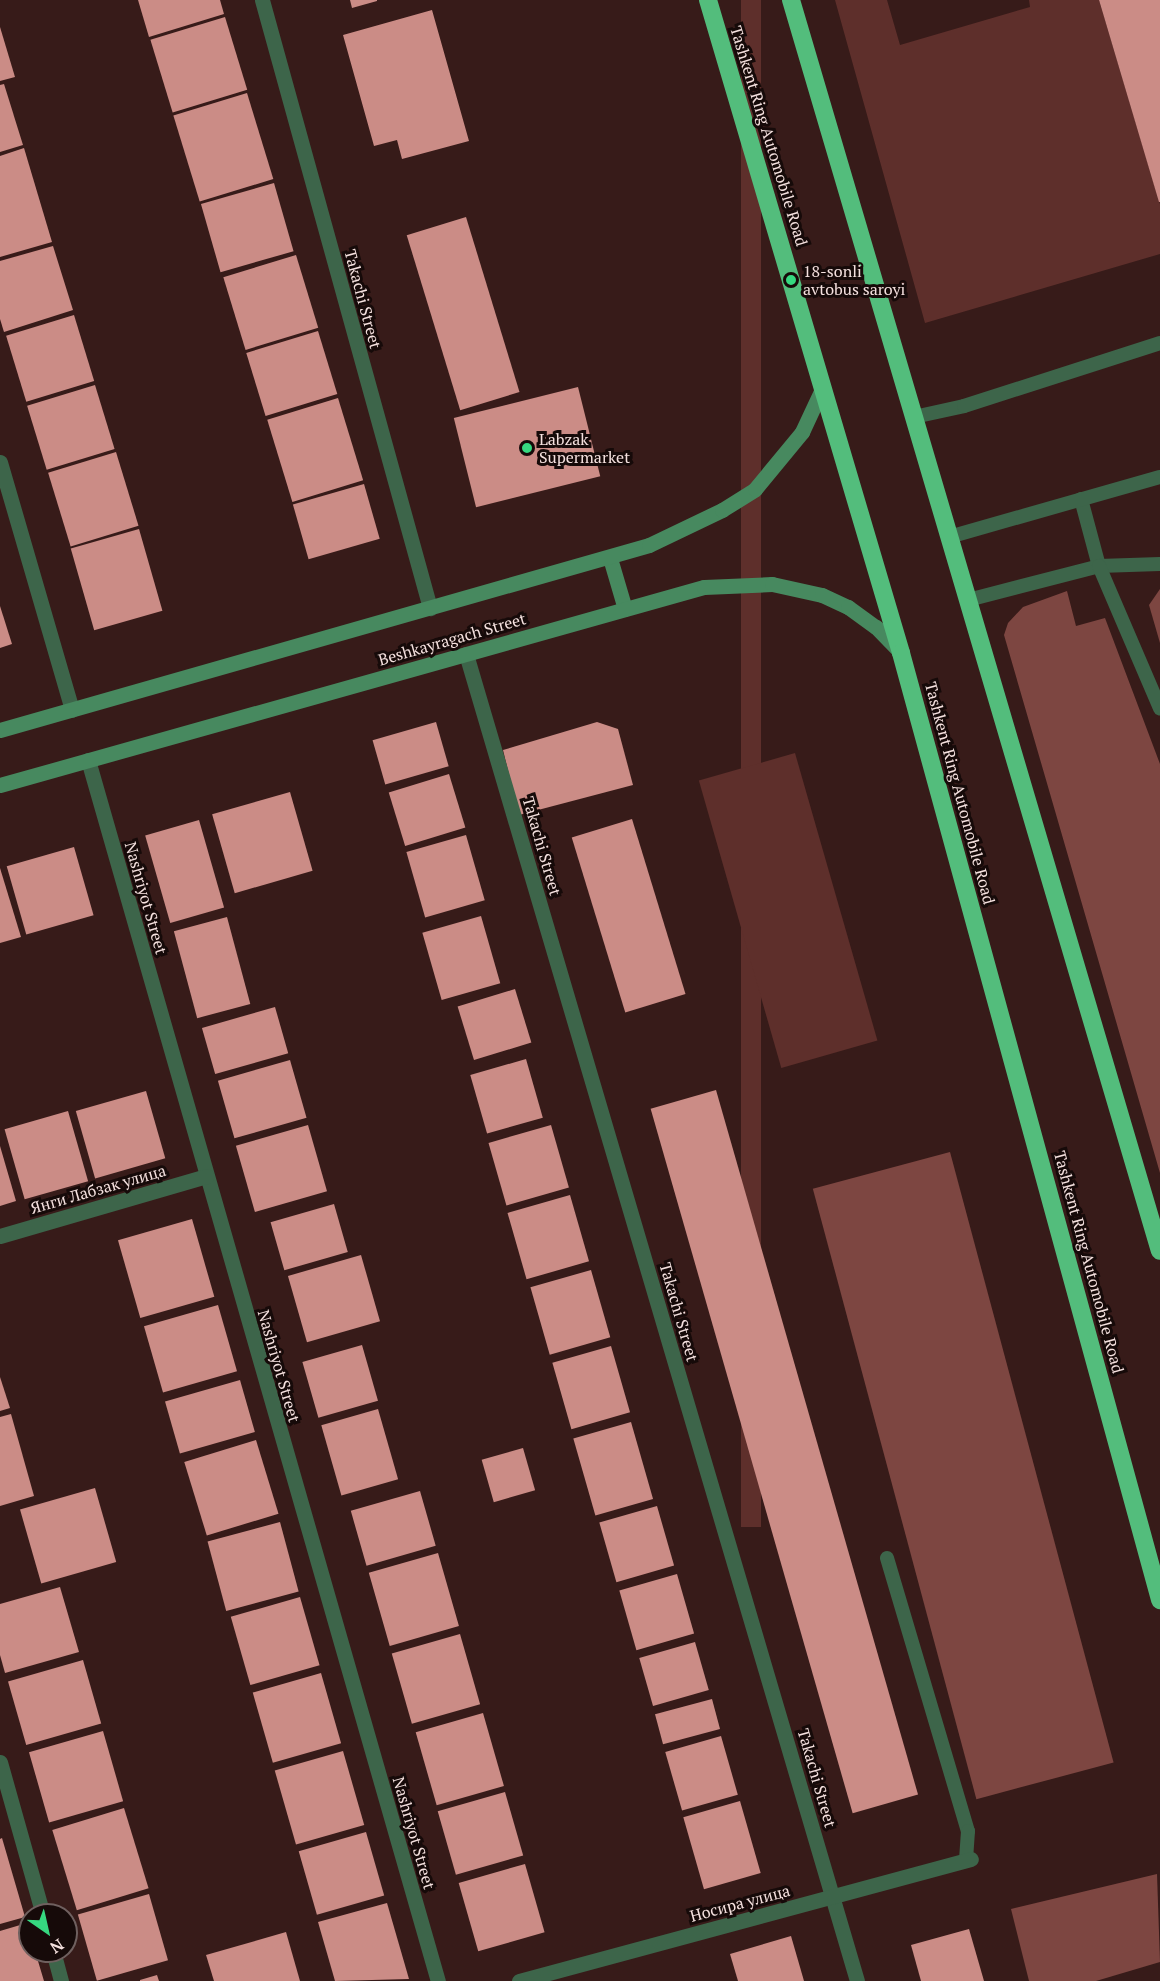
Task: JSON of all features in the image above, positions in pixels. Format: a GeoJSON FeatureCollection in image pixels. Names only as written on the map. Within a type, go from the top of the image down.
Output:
{"type":"FeatureCollection","features":[{"type":"Feature","properties":{"kind":"highway","name":"Tashkent Ring Automobile Road"},"geometry":{"type":"LineString","coordinates":[[708,0],[901,653],[1160,1600]]}},
{"type":"Feature","properties":{"kind":"highway"},"geometry":{"type":"LineString","coordinates":[[791,0],[1159,1239]]}},
{"type":"Feature","properties":{"kind":"main road"},"geometry":{"type":"LineString","coordinates":[[0,730],[610,558],[685,529],[755,489],[802,432],[823,387]]}},
{"type":"Feature","properties":{"kind":"main road"},"geometry":{"type":"LineString","coordinates":[[610,558],[625,609]]}},
{"type":"Feature","properties":{"kind":"main road","name":"Beshkayragach Street"},"geometry":{"type":"LineString","coordinates":[[0,785],[713,586],[740,583],[797,587],[848,607],[876,627],[901,653]]}},
{"type":"Feature","properties":{"kind":"street","name":"Takachi Street"},"geometry":{"type":"LineString","coordinates":[[262,0],[430,608]]}},
{"type":"Feature","properties":{"kind":"street"},"geometry":{"type":"LineString","coordinates":[[0,462],[72,710]]}},
{"type":"Feature","properties":{"kind":"street","name":"Takachi Street"},"geometry":{"type":"LineString","coordinates":[[466,654],[857,1981]]}},
{"type":"Feature","properties":{"kind":"street","name":"Nashriyot Street"},"geometry":{"type":"LineString","coordinates":[[88,760],[438,1981]]}},
{"type":"Feature","properties":{"kind":"street","name":"Янги Лабзак улица"},"geometry":{"type":"LineString","coordinates":[[0,1236],[206,1176]]}},
{"type":"Feature","properties":{"kind":"street"},"geometry":{"type":"LineString","coordinates":[[0,1762],[39,1903]]}},
{"type":"Feature","properties":{"kind":"street","name":"Носира улица"},"geometry":{"type":"LineString","coordinates":[[519,1981],[969,1860]]}},
{"type":"Feature","properties":{"kind":"street"},"geometry":{"type":"LineString","coordinates":[[56,1963],[61,1981]]}},
{"type":"Feature","properties":{"kind":"lane"},"geometry":{"type":"LineString","coordinates":[[914,417],[964,406],[1160,343]]}},
{"type":"Feature","properties":{"kind":"lane"},"geometry":{"type":"LineString","coordinates":[[949,537],[1160,477]]}},
{"type":"Feature","properties":{"kind":"lane"},"geometry":{"type":"LineString","coordinates":[[1081,499],[1099,566],[1160,708]]}},
{"type":"Feature","properties":{"kind":"lane"},"geometry":{"type":"LineString","coordinates":[[968,600],[1099,566],[1160,564]]}},
{"type":"Feature","properties":{"kind":"lane"},"geometry":{"type":"LineString","coordinates":[[887,1558],[968,1831],[969,1860]]}},
{"type":"Feature","properties":{"kind":"shaded area"},"geometry":{"type":"Polygon","coordinates":[[[741,0],[761,0],[761,1527],[741,1527],[741,0]]]}},
{"type":"Feature","properties":{"kind":"shaded area"},"geometry":{"type":"Polygon","coordinates":[[[835,0],[887,0],[900,45],[1030,7],[1029,0],[1099,0],[1160,204],[1160,254],[925,323],[835,0]]]}},
{"type":"Feature","properties":{"kind":"shaded area"},"geometry":{"type":"Polygon","coordinates":[[[1160,589],[1160,643],[1149,605],[1160,589]]]}},
{"type":"Feature","properties":{"kind":"shaded area"},"geometry":{"type":"Polygon","coordinates":[[[1067,591],[1076,626],[1105,618],[1160,764],[1160,1173],[1004,635],[1008,623],[1023,607],[1067,591]]]}},
{"type":"Feature","properties":{"kind":"shaded area"},"geometry":{"type":"Polygon","coordinates":[[[795,753],[877,1040],[781,1068],[699,781],[795,753]]]}},
{"type":"Feature","properties":{"kind":"shaded area"},"geometry":{"type":"Polygon","coordinates":[[[950,1152],[1114,1762],[976,1799],[813,1189],[950,1152]]]}},
{"type":"Feature","properties":{"kind":"shaded area"},"geometry":{"type":"Polygon","coordinates":[[[1157,1874],[1160,1962],[1096,1981],[1029,1981],[1011,1909],[1157,1874]]]}},
{"type":"Feature","properties":{"kind":"building"},"geometry":{"type":"Polygon","coordinates":[[[138,0],[220,0],[224,14],[149,37],[138,0]]]}},
{"type":"Feature","properties":{"kind":"building"},"geometry":{"type":"Polygon","coordinates":[[[350,0],[377,0],[377,1],[352,8],[350,0]]]}},
{"type":"Feature","properties":{"kind":"building"},"geometry":{"type":"Polygon","coordinates":[[[1099,0],[1160,0],[1160,202],[1159,202],[1099,0]]]}},
{"type":"Feature","properties":{"kind":"building"},"geometry":{"type":"Polygon","coordinates":[[[432,10],[469,141],[402,159],[397,140],[374,146],[343,35],[432,10]]]}},
{"type":"Feature","properties":{"kind":"building"},"geometry":{"type":"Polygon","coordinates":[[[225,17],[247,90],[173,112],[150,40],[225,17]]]}},
{"type":"Feature","properties":{"kind":"building"},"geometry":{"type":"Polygon","coordinates":[[[0,27],[15,77],[0,81],[0,27]]]}},
{"type":"Feature","properties":{"kind":"building"},"geometry":{"type":"Polygon","coordinates":[[[4,84],[23,145],[0,152],[0,85],[4,84]]]}},
{"type":"Feature","properties":{"kind":"building"},"geometry":{"type":"Polygon","coordinates":[[[247,93],[273,179],[200,202],[173,116],[247,93]]]}},
{"type":"Feature","properties":{"kind":"building"},"geometry":{"type":"Polygon","coordinates":[[[24,148],[52,242],[0,257],[0,156],[24,148]]]}},
{"type":"Feature","properties":{"kind":"building"},"geometry":{"type":"Polygon","coordinates":[[[274,183],[294,251],[221,272],[201,204],[274,183]]]}},
{"type":"Feature","properties":{"kind":"building"},"geometry":{"type":"Polygon","coordinates":[[[466,217],[520,392],[460,410],[407,235],[466,217]]]}},
{"type":"Feature","properties":{"kind":"building"},"geometry":{"type":"Polygon","coordinates":[[[53,246],[73,310],[4,332],[0,319],[0,261],[53,246]]]}},
{"type":"Feature","properties":{"kind":"building"},"geometry":{"type":"Polygon","coordinates":[[[296,255],[318,328],[246,350],[223,277],[296,255]]]}},
{"type":"Feature","properties":{"kind":"building"},"geometry":{"type":"Polygon","coordinates":[[[74,315],[94,381],[26,402],[6,336],[74,315]]]}},
{"type":"Feature","properties":{"kind":"building"},"geometry":{"type":"Polygon","coordinates":[[[318,331],[337,394],[266,416],[246,353],[318,331]]]}},
{"type":"Feature","properties":{"kind":"building"},"geometry":{"type":"Polygon","coordinates":[[[95,385],[115,449],[47,470],[27,406],[95,385]]]}},
{"type":"Feature","properties":{"kind":"building"},"geometry":{"type":"Polygon","coordinates":[[[578,387],[600,476],[476,507],[454,418],[578,387]]]}},
{"type":"Feature","properties":{"kind":"building"},"geometry":{"type":"Polygon","coordinates":[[[338,398],[363,480],[292,502],[267,420],[338,398]]]}},
{"type":"Feature","properties":{"kind":"building"},"geometry":{"type":"Polygon","coordinates":[[[116,452],[139,526],[71,546],[48,473],[116,452]]]}},
{"type":"Feature","properties":{"kind":"building"},"geometry":{"type":"Polygon","coordinates":[[[364,484],[380,539],[309,559],[293,504],[364,484]]]}},
{"type":"Feature","properties":{"kind":"building"},"geometry":{"type":"Polygon","coordinates":[[[139,529],[162,611],[94,630],[71,549],[139,529]]]}},
{"type":"Feature","properties":{"kind":"building"},"geometry":{"type":"Polygon","coordinates":[[[0,606],[12,644],[0,648],[0,606]]]}},
{"type":"Feature","properties":{"kind":"building"},"geometry":{"type":"Polygon","coordinates":[[[436,722],[449,766],[385,784],[373,740],[436,722]]]}},
{"type":"Feature","properties":{"kind":"building"},"geometry":{"type":"Polygon","coordinates":[[[597,722],[618,729],[633,785],[519,815],[503,750],[597,722]]]}},
{"type":"Feature","properties":{"kind":"building"},"geometry":{"type":"Polygon","coordinates":[[[449,774],[465,828],[405,846],[389,792],[449,774]]]}},
{"type":"Feature","properties":{"kind":"building"},"geometry":{"type":"Polygon","coordinates":[[[290,792],[313,871],[235,893],[212,814],[290,792]]]}},
{"type":"Feature","properties":{"kind":"building"},"geometry":{"type":"Polygon","coordinates":[[[632,819],[686,994],[625,1012],[572,837],[632,819]]]}},
{"type":"Feature","properties":{"kind":"building"},"geometry":{"type":"Polygon","coordinates":[[[199,820],[224,907],[170,923],[145,835],[199,820]]]}},
{"type":"Feature","properties":{"kind":"building"},"geometry":{"type":"Polygon","coordinates":[[[466,835],[485,900],[425,917],[406,852],[466,835]]]}},
{"type":"Feature","properties":{"kind":"building"},"geometry":{"type":"Polygon","coordinates":[[[74,847],[94,915],[26,935],[7,866],[74,847]]]}},
{"type":"Feature","properties":{"kind":"building"},"geometry":{"type":"Polygon","coordinates":[[[0,868],[21,937],[0,943],[0,868]]]}},
{"type":"Feature","properties":{"kind":"building"},"geometry":{"type":"Polygon","coordinates":[[[481,916],[500,983],[442,1000],[422,933],[481,916]]]}},
{"type":"Feature","properties":{"kind":"building"},"geometry":{"type":"Polygon","coordinates":[[[227,917],[250,1004],[197,1018],[174,931],[227,917]]]}},
{"type":"Feature","properties":{"kind":"building"},"geometry":{"type":"Polygon","coordinates":[[[515,989],[531,1043],[474,1060],[458,1007],[515,989]]]}},
{"type":"Feature","properties":{"kind":"building"},"geometry":{"type":"Polygon","coordinates":[[[275,1007],[288,1053],[215,1074],[202,1028],[275,1007]]]}},
{"type":"Feature","properties":{"kind":"building"},"geometry":{"type":"Polygon","coordinates":[[[526,1059],[543,1118],[487,1134],[470,1075],[526,1059]]]}},
{"type":"Feature","properties":{"kind":"building"},"geometry":{"type":"Polygon","coordinates":[[[290,1060],[307,1118],[234,1138],[218,1081],[290,1060]]]}},
{"type":"Feature","properties":{"kind":"building"},"geometry":{"type":"Polygon","coordinates":[[[716,1090],[918,1795],[853,1813],[651,1109],[716,1090]]]}},
{"type":"Feature","properties":{"kind":"building"},"geometry":{"type":"Polygon","coordinates":[[[146,1091],[165,1158],[95,1178],[76,1111],[146,1091]]]}},
{"type":"Feature","properties":{"kind":"building"},"geometry":{"type":"Polygon","coordinates":[[[68,1111],[88,1181],[25,1199],[5,1129],[68,1111]]]}},
{"type":"Feature","properties":{"kind":"building"},"geometry":{"type":"Polygon","coordinates":[[[308,1125],[327,1191],[255,1212],[236,1146],[308,1125]]]}},
{"type":"Feature","properties":{"kind":"building"},"geometry":{"type":"Polygon","coordinates":[[[551,1125],[569,1187],[506,1205],[489,1143],[551,1125]]]}},
{"type":"Feature","properties":{"kind":"building"},"geometry":{"type":"Polygon","coordinates":[[[0,1146],[16,1201],[0,1206],[0,1146]]]}},
{"type":"Feature","properties":{"kind":"building"},"geometry":{"type":"Polygon","coordinates":[[[570,1195],[589,1261],[527,1279],[508,1213],[570,1195]]]}},
{"type":"Feature","properties":{"kind":"building"},"geometry":{"type":"Polygon","coordinates":[[[334,1204],[348,1252],[284,1270],[271,1222],[334,1204]]]}},
{"type":"Feature","properties":{"kind":"building"},"geometry":{"type":"Polygon","coordinates":[[[192,1219],[214,1297],[140,1318],[118,1240],[192,1219]]]}},
{"type":"Feature","properties":{"kind":"building"},"geometry":{"type":"Polygon","coordinates":[[[361,1255],[380,1321],[307,1342],[288,1276],[361,1255]]]}},
{"type":"Feature","properties":{"kind":"building"},"geometry":{"type":"Polygon","coordinates":[[[591,1270],[610,1337],[550,1355],[530,1287],[591,1270]]]}},
{"type":"Feature","properties":{"kind":"building"},"geometry":{"type":"Polygon","coordinates":[[[218,1305],[237,1371],[163,1393],[144,1326],[218,1305]]]}},
{"type":"Feature","properties":{"kind":"building"},"geometry":{"type":"Polygon","coordinates":[[[362,1345],[378,1401],[318,1418],[302,1362],[362,1345]]]}},
{"type":"Feature","properties":{"kind":"building"},"geometry":{"type":"Polygon","coordinates":[[[611,1346],[630,1412],[571,1429],[552,1363],[611,1346]]]}},
{"type":"Feature","properties":{"kind":"building"},"geometry":{"type":"Polygon","coordinates":[[[0,1377],[10,1408],[0,1411],[0,1377]]]}},
{"type":"Feature","properties":{"kind":"building"},"geometry":{"type":"Polygon","coordinates":[[[240,1380],[255,1432],[180,1453],[165,1401],[240,1380]]]}},
{"type":"Feature","properties":{"kind":"building"},"geometry":{"type":"Polygon","coordinates":[[[378,1409],[398,1479],[341,1495],[321,1425],[378,1409]]]}},
{"type":"Feature","properties":{"kind":"building"},"geometry":{"type":"Polygon","coordinates":[[[11,1414],[34,1496],[0,1506],[0,1417],[11,1414]]]}},
{"type":"Feature","properties":{"kind":"building"},"geometry":{"type":"Polygon","coordinates":[[[631,1422],[653,1499],[595,1515],[573,1439],[631,1422]]]}},
{"type":"Feature","properties":{"kind":"building"},"geometry":{"type":"Polygon","coordinates":[[[256,1440],[279,1514],[207,1536],[184,1462],[256,1440]]]}},
{"type":"Feature","properties":{"kind":"building"},"geometry":{"type":"Polygon","coordinates":[[[523,1448],[535,1490],[494,1502],[482,1460],[523,1448]]]}},
{"type":"Feature","properties":{"kind":"building"},"geometry":{"type":"Polygon","coordinates":[[[95,1488],[116,1562],[41,1584],[20,1509],[95,1488]]]}},
{"type":"Feature","properties":{"kind":"building"},"geometry":{"type":"Polygon","coordinates":[[[420,1491],[436,1546],[367,1566],[351,1511],[420,1491]]]}},
{"type":"Feature","properties":{"kind":"building"},"geometry":{"type":"Polygon","coordinates":[[[657,1506],[674,1566],[616,1582],[599,1523],[657,1506]]]}},
{"type":"Feature","properties":{"kind":"building"},"geometry":{"type":"Polygon","coordinates":[[[280,1522],[299,1592],[226,1611],[208,1541],[280,1522]]]}},
{"type":"Feature","properties":{"kind":"building"},"geometry":{"type":"Polygon","coordinates":[[[438,1553],[459,1626],[390,1646],[369,1573],[438,1553]]]}},
{"type":"Feature","properties":{"kind":"building"},"geometry":{"type":"Polygon","coordinates":[[[677,1574],[694,1634],[636,1650],[619,1591],[677,1574]]]}},
{"type":"Feature","properties":{"kind":"building"},"geometry":{"type":"Polygon","coordinates":[[[60,1587],[79,1652],[5,1673],[0,1655],[0,1604],[60,1587]]]}},
{"type":"Feature","properties":{"kind":"building"},"geometry":{"type":"Polygon","coordinates":[[[300,1597],[320,1665],[250,1685],[231,1617],[300,1597]]]}},
{"type":"Feature","properties":{"kind":"building"},"geometry":{"type":"Polygon","coordinates":[[[460,1634],[480,1704],[412,1724],[392,1654],[460,1634]]]}},
{"type":"Feature","properties":{"kind":"building"},"geometry":{"type":"Polygon","coordinates":[[[695,1642],[709,1690],[653,1706],[639,1658],[695,1642]]]}},
{"type":"Feature","properties":{"kind":"building"},"geometry":{"type":"Polygon","coordinates":[[[83,1660],[101,1723],[26,1745],[8,1681],[83,1660]]]}},
{"type":"Feature","properties":{"kind":"building"},"geometry":{"type":"Polygon","coordinates":[[[321,1673],[341,1743],[273,1763],[253,1693],[321,1673]]]}},
{"type":"Feature","properties":{"kind":"building"},"geometry":{"type":"Polygon","coordinates":[[[712,1699],[720,1729],[663,1744],[655,1714],[712,1699]]]}},
{"type":"Feature","properties":{"kind":"building"},"geometry":{"type":"Polygon","coordinates":[[[483,1713],[504,1786],[437,1805],[416,1732],[483,1713]]]}},
{"type":"Feature","properties":{"kind":"building"},"geometry":{"type":"Polygon","coordinates":[[[103,1731],[123,1801],[49,1822],[29,1752],[103,1731]]]}},
{"type":"Feature","properties":{"kind":"building"},"geometry":{"type":"Polygon","coordinates":[[[721,1736],[738,1795],[682,1811],[665,1752],[721,1736]]]}},
{"type":"Feature","properties":{"kind":"building"},"geometry":{"type":"Polygon","coordinates":[[[343,1751],[364,1825],[296,1845],[275,1771],[343,1751]]]}},
{"type":"Feature","properties":{"kind":"building"},"geometry":{"type":"Polygon","coordinates":[[[505,1792],[523,1855],[456,1875],[438,1811],[505,1792]]]}},
{"type":"Feature","properties":{"kind":"building"},"geometry":{"type":"Polygon","coordinates":[[[740,1801],[761,1873],[704,1889],[683,1817],[740,1801]]]}},
{"type":"Feature","properties":{"kind":"building"},"geometry":{"type":"Polygon","coordinates":[[[124,1808],[149,1888],[78,1910],[78,1903],[75,1903],[52,1830],[124,1808]]]}},
{"type":"Feature","properties":{"kind":"building"},"geometry":{"type":"Polygon","coordinates":[[[366,1832],[384,1895],[317,1915],[299,1851],[366,1832]]]}},
{"type":"Feature","properties":{"kind":"building"},"geometry":{"type":"Polygon","coordinates":[[[2,1838],[21,1903],[18,1903],[18,1919],[0,1924],[0,1839],[2,1838]]]}},
{"type":"Feature","properties":{"kind":"building"},"geometry":{"type":"Polygon","coordinates":[[[525,1864],[545,1932],[478,1951],[459,1883],[525,1864]]]}},
{"type":"Feature","properties":{"kind":"building"},"geometry":{"type":"Polygon","coordinates":[[[149,1894],[168,1960],[97,1981],[78,1914],[149,1894]]]}},
{"type":"Feature","properties":{"kind":"building"},"geometry":{"type":"Polygon","coordinates":[[[387,1903],[409,1979],[335,1981],[318,1922],[387,1903]]]}},
{"type":"Feature","properties":{"kind":"building"},"geometry":{"type":"Polygon","coordinates":[[[18,1926],[18,1963],[39,1963],[44,1981],[0,1981],[0,1931],[18,1926]]]}},
{"type":"Feature","properties":{"kind":"building"},"geometry":{"type":"Polygon","coordinates":[[[969,1929],[984,1981],[921,1981],[911,1945],[969,1929]]]}},
{"type":"Feature","properties":{"kind":"building"},"geometry":{"type":"Polygon","coordinates":[[[286,1932],[300,1981],[214,1981],[206,1955],[286,1932]]]}},
{"type":"Feature","properties":{"kind":"building"},"geometry":{"type":"Polygon","coordinates":[[[791,1936],[804,1981],[738,1981],[730,1954],[791,1936]]]}},
{"type":"Feature","properties":{"kind":"building"},"geometry":{"type":"Polygon","coordinates":[[[157,1975],[159,1981],[140,1981],[140,1980],[157,1975]]]}},
{"type":"Feature","properties":{"kind":"place","name":"18-sonli avtobus saroyi"},"geometry":{"type":"Point","coordinates":[791,280]}},
{"type":"Feature","properties":{"kind":"place","name":"Labzak Supermarket"},"geometry":{"type":"Point","coordinates":[527,448]}}]}
